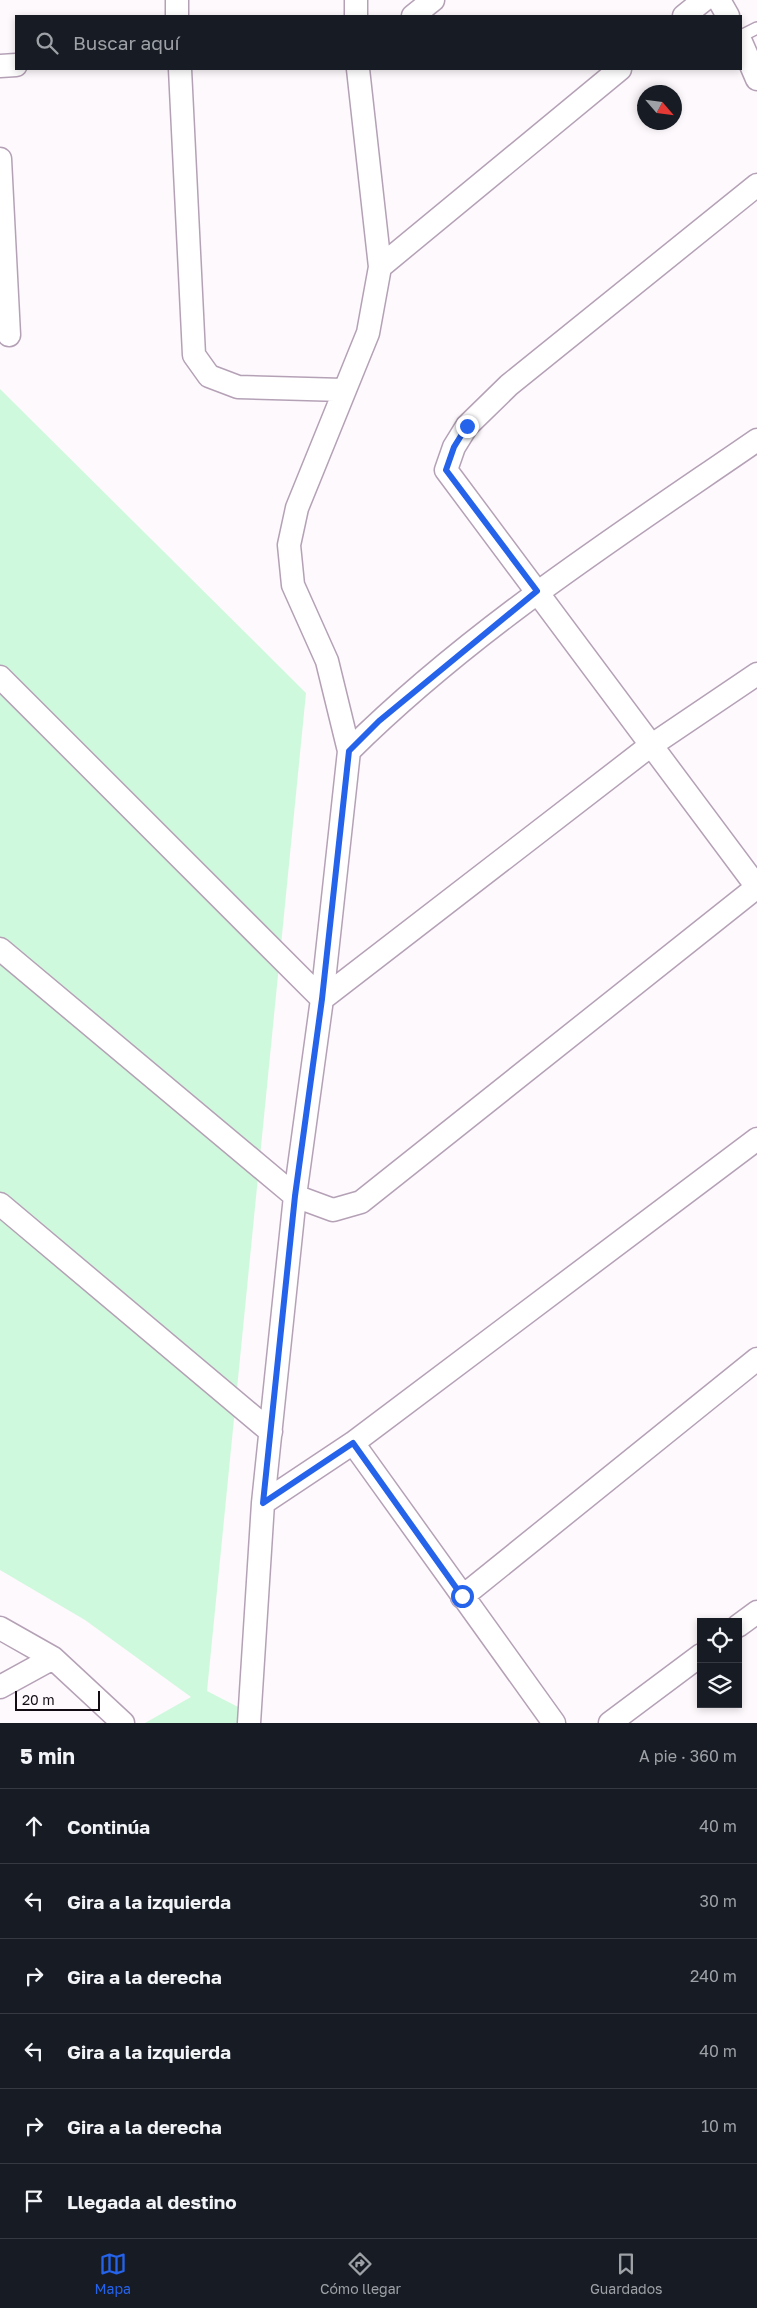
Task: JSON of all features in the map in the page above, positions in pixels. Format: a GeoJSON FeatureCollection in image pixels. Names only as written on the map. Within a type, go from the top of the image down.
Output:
{"type":"FeatureCollection","features":[{"type":"Feature","properties":{"kind":"street"},"geometry":{"type":"LineString","coordinates":[[177,0],[177,15]]}},
{"type":"Feature","properties":{"kind":"street"},"geometry":{"type":"LineString","coordinates":[[356,0],[356,15]]}},
{"type":"Feature","properties":{"kind":"street"},"geometry":{"type":"LineString","coordinates":[[414,15],[434,0]]}},
{"type":"Feature","properties":{"kind":"street"},"geometry":{"type":"LineString","coordinates":[[685,15],[704,0]]}},
{"type":"Feature","properties":{"kind":"street"},"geometry":{"type":"LineString","coordinates":[[719,0],[727,15]]}},
{"type":"Feature","properties":{"kind":"street"},"geometry":{"type":"LineString","coordinates":[[742,44],[757,80]]}},
{"type":"Feature","properties":{"kind":"street"},"geometry":{"type":"LineString","coordinates":[[0,66],[15,65]]}},
{"type":"Feature","properties":{"kind":"street"},"geometry":{"type":"LineString","coordinates":[[180,70],[194,355],[209,376],[238,387],[343,390]]}},
{"type":"Feature","properties":{"kind":"street"},"geometry":{"type":"LineString","coordinates":[[249,1723],[263,1503],[295,1196],[322,999],[349,751],[327,661],[294,584],[289,545],[297,508],[343,390],[368,333],[380,267],[358,70]]}},
{"type":"Feature","properties":{"kind":"street"},"geometry":{"type":"LineString","coordinates":[[380,267],[619,70]]}},
{"type":"Feature","properties":{"kind":"street"},"geometry":{"type":"LineString","coordinates":[[0,159],[9,335]]}},
{"type":"Feature","properties":{"kind":"street"},"geometry":{"type":"LineString","coordinates":[[0,949],[295,1196],[333,1210],[361,1202],[757,887],[446,470],[454,447],[467,426],[509,385],[757,185]]}},
{"type":"Feature","properties":{"kind":"street"},"geometry":{"type":"LineString","coordinates":[[349,751],[379,721],[537,591],[757,440]]}},
{"type":"Feature","properties":{"kind":"street"},"geometry":{"type":"LineString","coordinates":[[322,999],[651,745],[757,674]]}},
{"type":"Feature","properties":{"kind":"street"},"geometry":{"type":"LineString","coordinates":[[0,677],[322,999]]}},
{"type":"Feature","properties":{"kind":"street"},"geometry":{"type":"LineString","coordinates":[[263,1503],[353,1443],[757,1139]]}},
{"type":"Feature","properties":{"kind":"street"},"geometry":{"type":"LineString","coordinates":[[0,1204],[271,1432]]}},
{"type":"Feature","properties":{"kind":"street"},"geometry":{"type":"LineString","coordinates":[[462,1596],[757,1359]]}},
{"type":"Feature","properties":{"kind":"street"},"geometry":{"type":"LineString","coordinates":[[353,1443],[554,1723]]}},
{"type":"Feature","properties":{"kind":"street"},"geometry":{"type":"LineString","coordinates":[[742,1623],[757,1612]]}},
{"type":"Feature","properties":{"kind":"street"},"geometry":{"type":"LineString","coordinates":[[0,1628],[52,1658],[122,1723]]}},
{"type":"Feature","properties":{"kind":"street"},"geometry":{"type":"LineString","coordinates":[[0,1687],[52,1658]]}},
{"type":"Feature","properties":{"kind":"street"},"geometry":{"type":"LineString","coordinates":[[610,1723],[697,1658]]}},
{"type":"Feature","properties":{"kind":"lane"},"geometry":{"type":"LineString","coordinates":[[742,36],[757,28]]}},
{"type":"Feature","properties":{"kind":"green space"},"geometry":{"type":"Polygon","coordinates":[[[0,389],[306,693],[207,1691],[240,1708],[239,1723],[145,1723],[191,1697],[85,1620],[0,1570],[0,389]]]}},
{"type":"Feature","properties":{"kind":"route"},"geometry":{"type":"LineString","coordinates":[[462,1596],[353,1443],[263,1503],[295,1196],[322,999],[349,751],[379,721],[537,591],[446,470],[454,447],[467,426]]}}]}
